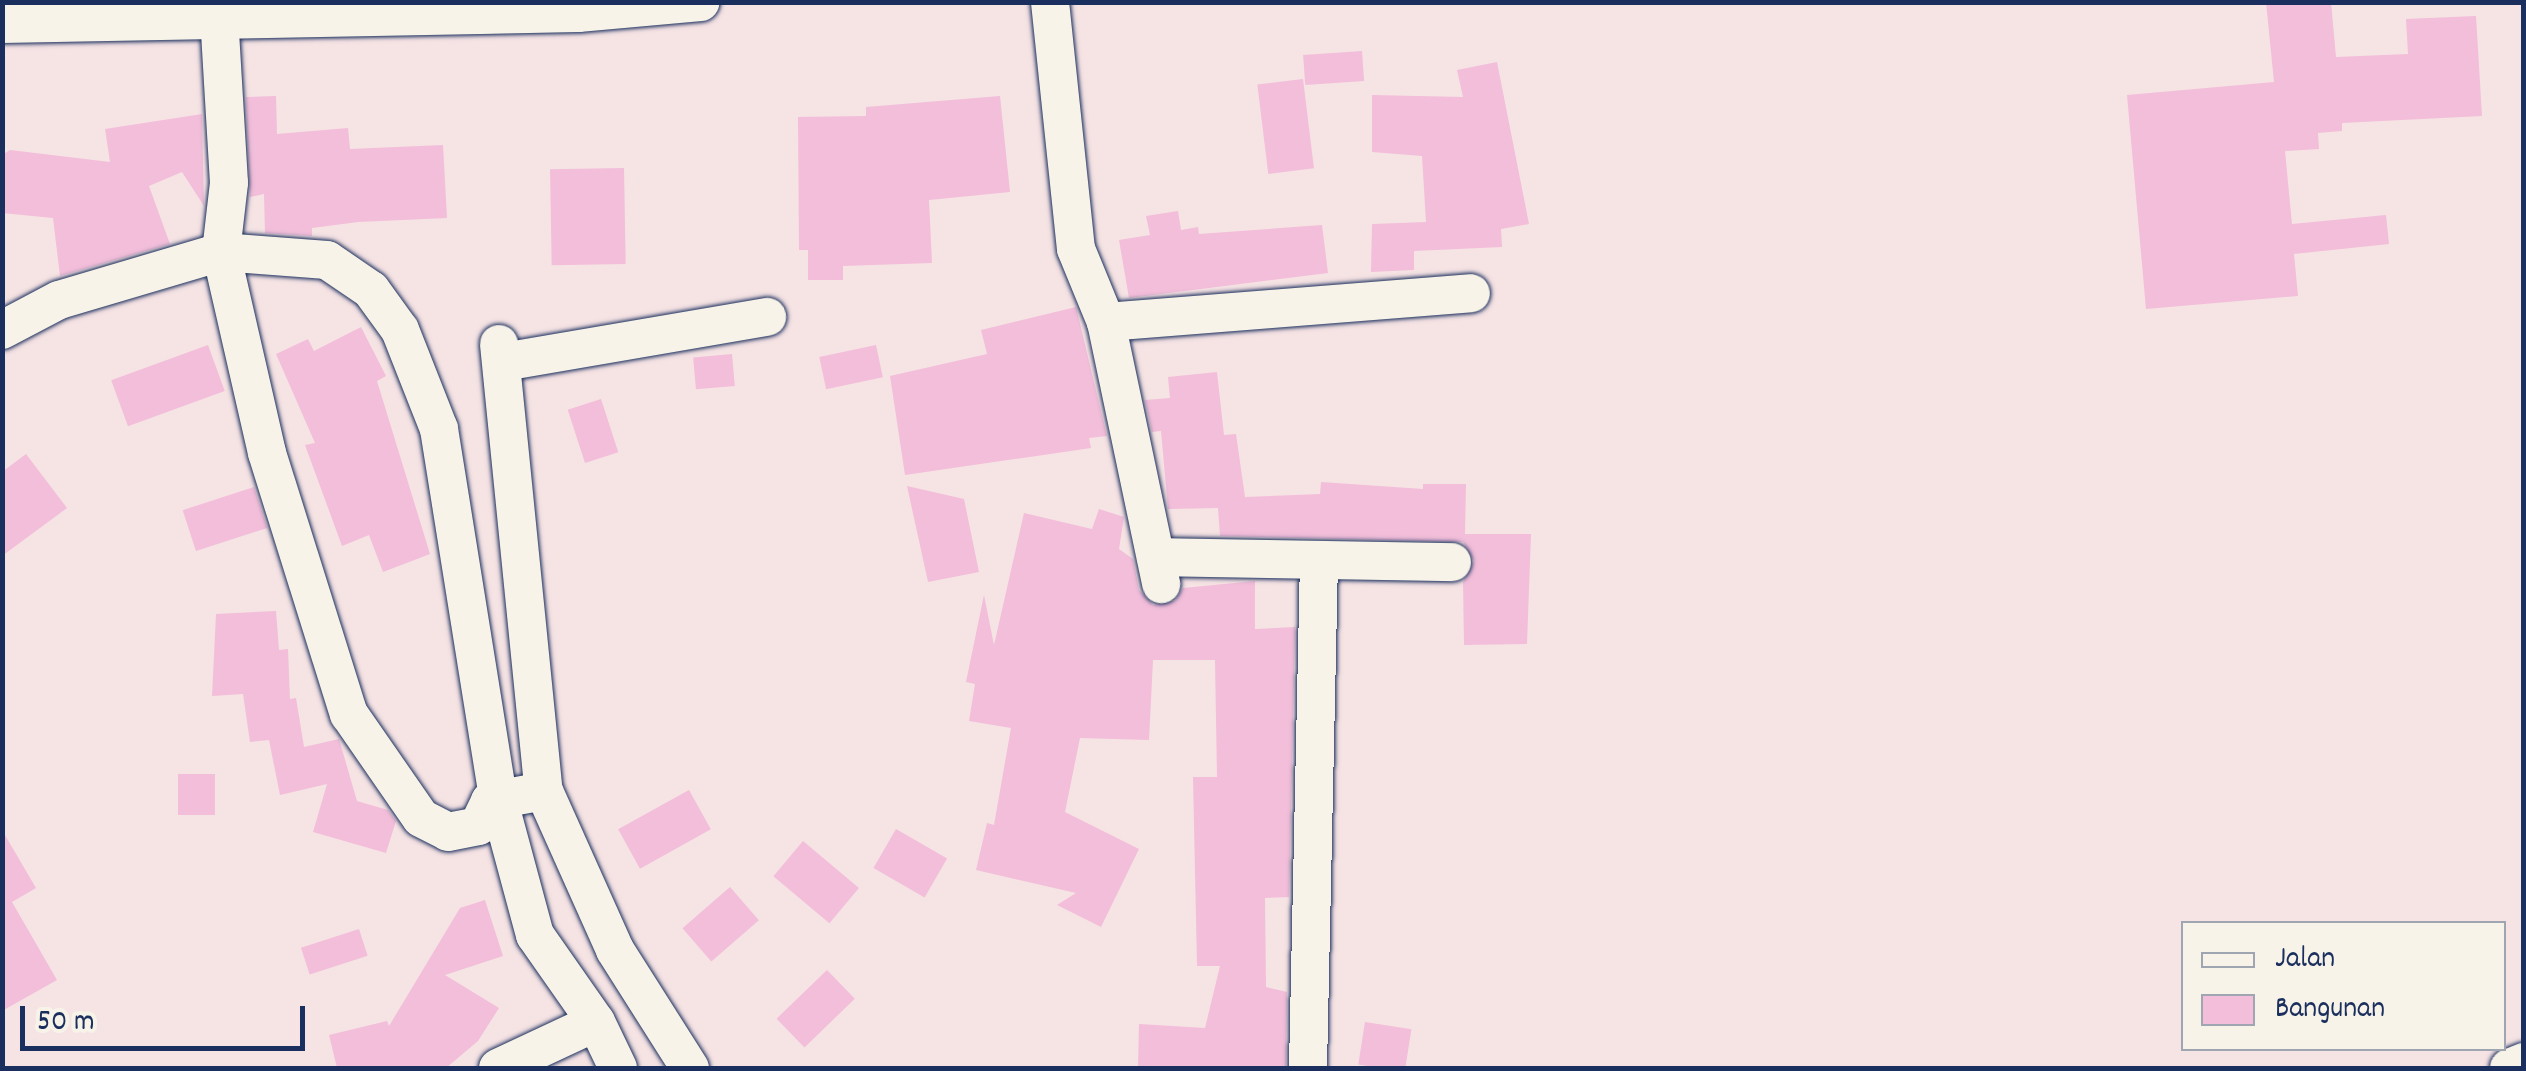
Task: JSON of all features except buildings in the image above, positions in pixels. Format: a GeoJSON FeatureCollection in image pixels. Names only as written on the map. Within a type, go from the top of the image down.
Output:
{"type":"FeatureCollection","features":[{"type":"Feature","properties":{"kind":"street"},"geometry":{"type":"LineString","coordinates":[[2,24],[219,15],[578,13],[701,2]]}},
{"type":"Feature","properties":{"kind":"street"},"geometry":{"type":"LineString","coordinates":[[1050,2],[1076,249],[1106,322],[1158,571],[1319,560],[1452,562]]}},
{"type":"Feature","properties":{"kind":"street"},"geometry":{"type":"LineString","coordinates":[[219,15],[229,184],[223,244],[267,452],[349,714],[421,818],[448,832],[478,826],[520,795]]}},
{"type":"Feature","properties":{"kind":"street"},"geometry":{"type":"LineString","coordinates":[[2,330],[59,300],[223,244],[328,260],[372,290],[400,330],[439,429],[520,795],[690,1068]]}},
{"type":"Feature","properties":{"kind":"street"},"geometry":{"type":"LineString","coordinates":[[1106,322],[1470,293]]}},
{"type":"Feature","properties":{"kind":"street"},"geometry":{"type":"LineString","coordinates":[[618,1068],[596,1022],[535,935],[520,795],[501,353],[767,317]]}},
{"type":"Feature","properties":{"kind":"street"},"geometry":{"type":"LineString","coordinates":[[1308,1068],[1319,560]]}},
{"type":"Feature","properties":{"kind":"street"},"geometry":{"type":"LineString","coordinates":[[498,1068],[596,1022]]}},
{"type":"Feature","properties":{"kind":"street"},"geometry":{"type":"LineString","coordinates":[[2509,1068],[2524,1062]]}}]}
